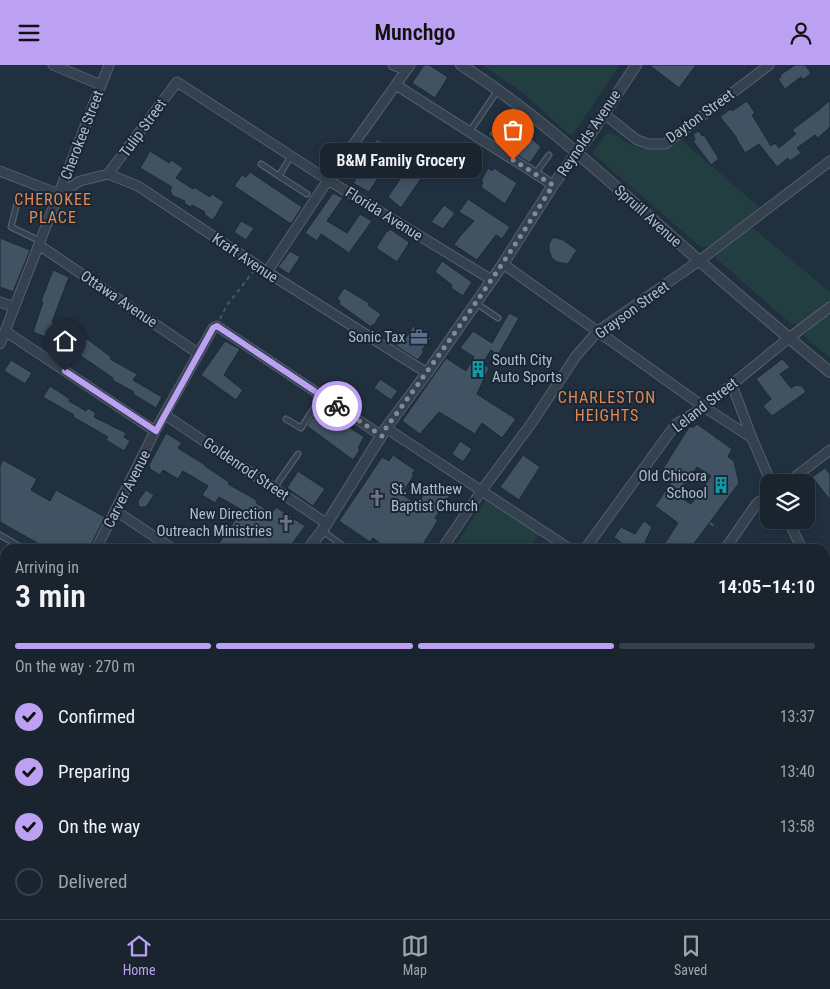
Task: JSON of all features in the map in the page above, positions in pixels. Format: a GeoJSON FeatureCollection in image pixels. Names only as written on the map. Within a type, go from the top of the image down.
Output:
{"type":"FeatureCollection","features":[{"type":"Feature","properties":{"kind":"street"},"geometry":{"type":"LineString","coordinates":[[53,65],[101,85]]}},
{"type":"Feature","properties":{"kind":"street","name":"Cherokee Street"},"geometry":{"type":"LineString","coordinates":[[0,344],[109,65]]}},
{"type":"Feature","properties":{"kind":"street"},"geometry":{"type":"LineString","coordinates":[[266,272],[328,179],[408,68],[393,65]]}},
{"type":"Feature","properties":{"kind":"street","name":"Spruill Avenue"},"geometry":{"type":"LineString","coordinates":[[461,65],[498,90],[577,152],[699,261],[830,373]]}},
{"type":"Feature","properties":{"kind":"street","name":"Reynolds Avenue"},"geometry":{"type":"LineString","coordinates":[[312,544],[384,432],[503,264],[553,185],[636,65]]}},
{"type":"Feature","properties":{"kind":"street","name":"Dayton Street"},"geometry":{"type":"LineString","coordinates":[[603,113],[637,140],[649,144],[665,144],[769,65]]}},
{"type":"Feature","properties":{"kind":"street","name":"Florida Avenue"},"geometry":{"type":"LineString","coordinates":[[176,82],[291,156],[492,280]]}},
{"type":"Feature","properties":{"kind":"street","name":"Tulip Street"},"geometry":{"type":"LineString","coordinates":[[108,174],[176,82]]}},
{"type":"Feature","properties":{"kind":"street"},"geometry":{"type":"LineString","coordinates":[[396,85],[553,185]]}},
{"type":"Feature","properties":{"kind":"street","name":"Grayson Street"},"geometry":{"type":"LineString","coordinates":[[445,544],[482,490],[531,425],[576,356],[598,331],[699,261],[830,161]]}},
{"type":"Feature","properties":{"kind":"street"},"geometry":{"type":"LineString","coordinates":[[0,171],[59,194],[80,181],[108,174]]}},
{"type":"Feature","properties":{"kind":"street","name":"Kraft Avenue"},"geometry":{"type":"LineString","coordinates":[[108,174],[138,186],[266,272],[427,373]]}},
{"type":"Feature","properties":{"kind":"street","name":"Ottawa Avenue"},"geometry":{"type":"LineString","coordinates":[[40,243],[199,354]]}},
{"type":"Feature","properties":{"kind":"street"},"geometry":{"type":"LineString","coordinates":[[503,264],[704,407],[752,438]]}},
{"type":"Feature","properties":{"kind":"street"},"geometry":{"type":"LineString","coordinates":[[0,302],[14,307]]}},
{"type":"Feature","properties":{"kind":"street","name":"Leland Street"},"geometry":{"type":"LineString","coordinates":[[589,544],[676,425],[704,407],[788,338],[830,307]]}},
{"type":"Feature","properties":{"kind":"street"},"geometry":{"type":"LineString","coordinates":[[217,326],[322,396],[482,490],[563,544]]}},
{"type":"Feature","properties":{"kind":"street","name":"Carver Avenue"},"geometry":{"type":"LineString","coordinates":[[99,544],[156,431],[213,328],[217,326]]}},
{"type":"Feature","properties":{"kind":"street"},"geometry":{"type":"LineString","coordinates":[[5,331],[156,431]]}},
{"type":"Feature","properties":{"kind":"street"},"geometry":{"type":"LineString","coordinates":[[732,385],[767,474]]}},
{"type":"Feature","properties":{"kind":"street","name":"Goldenrod Street"},"geometry":{"type":"LineString","coordinates":[[165,415],[274,488],[324,527]]}},
{"type":"Feature","properties":{"kind":"street"},"geometry":{"type":"LineString","coordinates":[[799,474],[830,450]]}},
{"type":"Feature","properties":{"kind":"street"},"geometry":{"type":"LineString","coordinates":[[728,544],[760,501]]}},
{"type":"Feature","properties":{"kind":"street"},"geometry":{"type":"LineString","coordinates":[[116,511],[166,544]]}},
{"type":"Feature","properties":{"kind":"street"},"geometry":{"type":"LineString","coordinates":[[792,529],[800,544]]}},
{"type":"Feature","properties":{"kind":"lane"},"geometry":{"type":"LineString","coordinates":[[469,132],[498,90]]}},
{"type":"Feature","properties":{"kind":"lane"},"geometry":{"type":"LineString","coordinates":[[502,153],[530,115]]}},
{"type":"Feature","properties":{"kind":"lane"},"geometry":{"type":"LineString","coordinates":[[535,174],[549,155]]}},
{"type":"Feature","properties":{"kind":"lane"},"geometry":{"type":"LineString","coordinates":[[279,176],[291,156]]}},
{"type":"Feature","properties":{"kind":"lane"},"geometry":{"type":"LineString","coordinates":[[261,164],[306,194]]}},
{"type":"Feature","properties":{"kind":"lane"},"geometry":{"type":"LineString","coordinates":[[18,203],[11,227],[40,243]]}},
{"type":"Feature","properties":{"kind":"lane"},"geometry":{"type":"LineString","coordinates":[[476,303],[498,318]]}},
{"type":"Feature","properties":{"kind":"lane"},"geometry":{"type":"LineString","coordinates":[[286,419],[301,428],[322,396]]}},
{"type":"Feature","properties":{"kind":"lane"},"geometry":{"type":"LineString","coordinates":[[274,488],[298,454]]}},
{"type":"Feature","properties":{"kind":"lane"},"geometry":{"type":"LineString","coordinates":[[324,527],[342,544]]}},
{"type":"Feature","properties":{"kind":"lane"},"geometry":{"type":"LineString","coordinates":[[0,535],[13,543]]}},
{"type":"Feature","properties":{"kind":"path"},"geometry":{"type":"LineString","coordinates":[[217,326],[227,305],[257,266]]}},
{"type":"Feature","properties":{"kind":"path"},"geometry":{"type":"LineString","coordinates":[[710,523],[717,528]]}},
{"type":"Feature","properties":{"kind":"green space"},"geometry":{"type":"Polygon","coordinates":[[[482,65],[620,65],[573,134],[567,133],[522,92],[482,65]]]}},
{"type":"Feature","properties":{"kind":"green space"},"geometry":{"type":"Polygon","coordinates":[[[609,133],[637,147],[650,150],[662,148],[679,138],[764,211],[748,224],[830,292],[830,307],[824,311],[830,317],[830,358],[804,336],[822,314],[807,324],[791,324],[716,258],[718,247],[701,247],[592,153],[605,135],[609,133]]]}},
{"type":"Feature","properties":{"kind":"green space"},"geometry":{"type":"Polygon","coordinates":[[[486,499],[539,534],[532,544],[456,544],[486,499]]]}},
{"type":"Feature","properties":{"kind":"building"},"geometry":{"type":"Polygon","coordinates":[[[424,65],[429,65],[448,77],[435,98],[412,83],[424,65]]]}},
{"type":"Feature","properties":{"kind":"building"},"geometry":{"type":"Polygon","coordinates":[[[649,65],[696,65],[679,88],[649,65]]]}},
{"type":"Feature","properties":{"kind":"building"},"geometry":{"type":"Polygon","coordinates":[[[795,65],[805,65],[811,73],[803,80],[801,77],[785,89],[778,79],[781,77],[780,75],[795,65]]]}},
{"type":"Feature","properties":{"kind":"building"},"geometry":{"type":"Polygon","coordinates":[[[830,100],[830,127],[818,138],[815,135],[797,148],[801,153],[790,161],[788,158],[777,167],[759,144],[745,153],[737,138],[720,117],[730,109],[732,111],[747,101],[755,113],[752,115],[771,146],[775,143],[779,148],[796,134],[792,130],[830,100]]]}},
{"type":"Feature","properties":{"kind":"building"},"geometry":{"type":"Polygon","coordinates":[[[505,114],[512,119],[497,141],[488,134],[505,114]]]}},
{"type":"Feature","properties":{"kind":"building"},"geometry":{"type":"Polygon","coordinates":[[[699,131],[702,136],[704,135],[719,159],[711,165],[693,141],[695,140],[693,134],[699,131]]]}},
{"type":"Feature","properties":{"kind":"building"},"geometry":{"type":"Polygon","coordinates":[[[524,132],[541,147],[530,163],[511,151],[524,132]]]}},
{"type":"Feature","properties":{"kind":"building"},"geometry":{"type":"Polygon","coordinates":[[[377,139],[395,152],[391,157],[422,177],[401,208],[388,197],[400,179],[385,167],[369,192],[353,183],[373,155],[369,153],[377,139]]]}},
{"type":"Feature","properties":{"kind":"building"},"geometry":{"type":"Polygon","coordinates":[[[150,151],[169,163],[171,160],[183,168],[176,178],[193,189],[194,187],[210,197],[212,194],[224,202],[212,220],[204,214],[205,212],[192,205],[190,207],[184,203],[185,201],[171,195],[172,187],[140,168],[150,151]]]}},
{"type":"Feature","properties":{"kind":"building"},"geometry":{"type":"Polygon","coordinates":[[[488,168],[492,171],[494,168],[517,183],[505,204],[481,187],[483,182],[481,181],[488,168]]]}},
{"type":"Feature","properties":{"kind":"building"},"geometry":{"type":"Polygon","coordinates":[[[250,172],[302,207],[291,224],[234,186],[242,175],[246,177],[250,172]]]}},
{"type":"Feature","properties":{"kind":"building"},"geometry":{"type":"Polygon","coordinates":[[[333,193],[343,198],[327,221],[347,233],[360,214],[372,221],[349,253],[321,234],[317,241],[305,233],[333,193]]]}},
{"type":"Feature","properties":{"kind":"building"},"geometry":{"type":"Polygon","coordinates":[[[468,199],[510,227],[502,239],[496,235],[477,260],[454,245],[474,221],[459,212],[468,199]]]}},
{"type":"Feature","properties":{"kind":"building"},"geometry":{"type":"Polygon","coordinates":[[[444,205],[455,213],[443,229],[431,222],[444,205]]]}},
{"type":"Feature","properties":{"kind":"building"},"geometry":{"type":"Polygon","coordinates":[[[241,221],[254,228],[246,240],[234,232],[241,221]]]}},
{"type":"Feature","properties":{"kind":"building"},"geometry":{"type":"Polygon","coordinates":[[[390,229],[409,242],[397,262],[376,248],[390,229]]]}},
{"type":"Feature","properties":{"kind":"building"},"geometry":{"type":"Polygon","coordinates":[[[553,237],[563,240],[577,250],[568,264],[557,262],[552,258],[549,244],[553,237]]]}},
{"type":"Feature","properties":{"kind":"building"},"geometry":{"type":"Polygon","coordinates":[[[0,238],[30,250],[13,292],[0,287],[0,238]]]}},
{"type":"Feature","properties":{"kind":"building"},"geometry":{"type":"Polygon","coordinates":[[[290,251],[300,257],[289,274],[278,267],[290,251]]]}},
{"type":"Feature","properties":{"kind":"building"},"geometry":{"type":"Polygon","coordinates":[[[442,261],[472,282],[463,296],[451,288],[452,285],[435,272],[442,261]]]}},
{"type":"Feature","properties":{"kind":"building"},"geometry":{"type":"Polygon","coordinates":[[[53,270],[69,277],[52,322],[90,341],[111,357],[110,359],[137,374],[133,380],[162,397],[156,408],[133,394],[134,392],[112,380],[113,378],[81,356],[54,344],[56,341],[33,332],[43,302],[41,301],[53,270]]]}},
{"type":"Feature","properties":{"kind":"building"},"geometry":{"type":"Polygon","coordinates":[[[344,288],[369,303],[368,305],[381,314],[374,325],[371,327],[339,304],[340,301],[337,299],[344,288]]]}},
{"type":"Feature","properties":{"kind":"building"},"geometry":{"type":"Polygon","coordinates":[[[509,313],[519,318],[498,355],[491,350],[483,363],[489,368],[477,394],[516,419],[502,438],[482,423],[475,434],[439,412],[420,434],[402,421],[446,358],[466,371],[474,357],[460,348],[473,331],[492,343],[509,313]]]}},
{"type":"Feature","properties":{"kind":"building"},"geometry":{"type":"Polygon","coordinates":[[[413,326],[431,338],[422,350],[424,351],[418,360],[396,346],[401,336],[405,339],[413,326]]]}},
{"type":"Feature","properties":{"kind":"building"},"geometry":{"type":"Polygon","coordinates":[[[225,341],[240,349],[224,375],[243,390],[236,400],[201,375],[225,341]]]}},
{"type":"Feature","properties":{"kind":"building"},"geometry":{"type":"Polygon","coordinates":[[[782,359],[790,367],[780,374],[791,388],[796,385],[802,386],[806,392],[772,416],[763,406],[771,399],[756,379],[782,359]]]}},
{"type":"Feature","properties":{"kind":"building"},"geometry":{"type":"Polygon","coordinates":[[[11,360],[32,373],[25,384],[4,371],[11,360]]]}},
{"type":"Feature","properties":{"kind":"building"},"geometry":{"type":"Polygon","coordinates":[[[380,379],[398,391],[391,400],[374,388],[380,379]]]}},
{"type":"Feature","properties":{"kind":"building"},"geometry":{"type":"Polygon","coordinates":[[[50,386],[86,411],[88,408],[96,413],[94,417],[126,433],[124,437],[130,441],[124,451],[106,440],[108,437],[43,397],[50,386]]]}},
{"type":"Feature","properties":{"kind":"building"},"geometry":{"type":"Polygon","coordinates":[[[319,408],[364,437],[358,448],[360,450],[353,460],[307,426],[319,408]]]}},
{"type":"Feature","properties":{"kind":"building","name":"Old Chicora School"},"geometry":{"type":"Polygon","coordinates":[[[697,424],[732,449],[728,457],[734,461],[739,483],[694,544],[664,544],[678,523],[655,506],[673,480],[661,472],[689,427],[694,427],[697,424]],[[697,467],[676,494],[691,504],[711,476],[697,467]]]}},
{"type":"Feature","properties":{"kind":"building"},"geometry":{"type":"Polygon","coordinates":[[[166,433],[182,443],[178,448],[229,482],[228,484],[253,498],[257,501],[256,503],[272,513],[276,507],[305,526],[292,544],[218,544],[242,510],[219,497],[215,503],[202,495],[208,486],[183,471],[178,479],[163,470],[160,475],[150,469],[149,465],[166,433]]]}},
{"type":"Feature","properties":{"kind":"building"},"geometry":{"type":"Polygon","coordinates":[[[460,441],[472,449],[463,462],[452,454],[460,441]]]}},
{"type":"Feature","properties":{"kind":"building"},"geometry":{"type":"Polygon","coordinates":[[[393,455],[415,470],[412,474],[414,475],[402,494],[417,505],[431,483],[450,495],[435,518],[438,520],[423,544],[381,544],[373,538],[370,542],[339,521],[382,457],[389,461],[393,455]]]}},
{"type":"Feature","properties":{"kind":"building"},"geometry":{"type":"Polygon","coordinates":[[[523,455],[540,467],[519,500],[500,487],[523,455]]]}},
{"type":"Feature","properties":{"kind":"building"},"geometry":{"type":"Polygon","coordinates":[[[3,460],[37,479],[31,490],[50,501],[56,490],[105,517],[92,544],[39,544],[0,522],[0,466],[3,460]]]}},
{"type":"Feature","properties":{"kind":"building"},"geometry":{"type":"Polygon","coordinates":[[[825,468],[830,474],[830,500],[815,481],[815,475],[825,468]]]}},
{"type":"Feature","properties":{"kind":"building"},"geometry":{"type":"Polygon","coordinates":[[[298,471],[325,489],[313,506],[287,488],[298,471]]]}},
{"type":"Feature","properties":{"kind":"building"},"geometry":{"type":"Polygon","coordinates":[[[146,490],[154,495],[146,507],[139,507],[138,501],[146,490]]]}},
{"type":"Feature","properties":{"kind":"building","name":"Old Chicora School"},"geometry":{"type":"Polygon","coordinates":[[[644,521],[652,527],[645,542],[648,544],[623,544],[614,537],[621,527],[635,534],[644,521]]]}},
{"type":"Feature","properties":{"kind":"way so far"},"geometry":{"type":"LineString","coordinates":[[337,406],[382,436],[503,264],[553,185],[513,160]]}},
{"type":"Feature","properties":{"kind":"place","name":"B&M Family Grocery"},"geometry":{"type":"Point","coordinates":[513,160]}},
{"type":"Feature","properties":{"kind":"place","name":"Sonic Tax"},"geometry":{"type":"Point","coordinates":[419,337]}},
{"type":"Feature","properties":{"kind":"place","name":"South City Auto Sports"},"geometry":{"type":"Point","coordinates":[478,369]}},
{"type":"Feature","properties":{"kind":"place","name":"Old Chicora School"},"geometry":{"type":"Point","coordinates":[721,485]}},
{"type":"Feature","properties":{"kind":"place","name":"St. Matthew Baptist Church"},"geometry":{"type":"Point","coordinates":[377,498]}},
{"type":"Feature","properties":{"kind":"place","name":"New Direction Outreach Ministries"},"geometry":{"type":"Point","coordinates":[286,523]}},
{"type":"Feature","properties":{"kind":"district","name":"CHEROKEE PLACE"},"geometry":{"type":"Point","coordinates":[53,208]}},
{"type":"Feature","properties":{"kind":"district","name":"CHARLESTON HEIGHTS"},"geometry":{"type":"Point","coordinates":[607,406]}},
{"type":"Feature","properties":{"kind":"route"},"geometry":{"type":"LineString","coordinates":[[65,371],[156,431],[213,328],[217,326],[337,406]]}}]}
